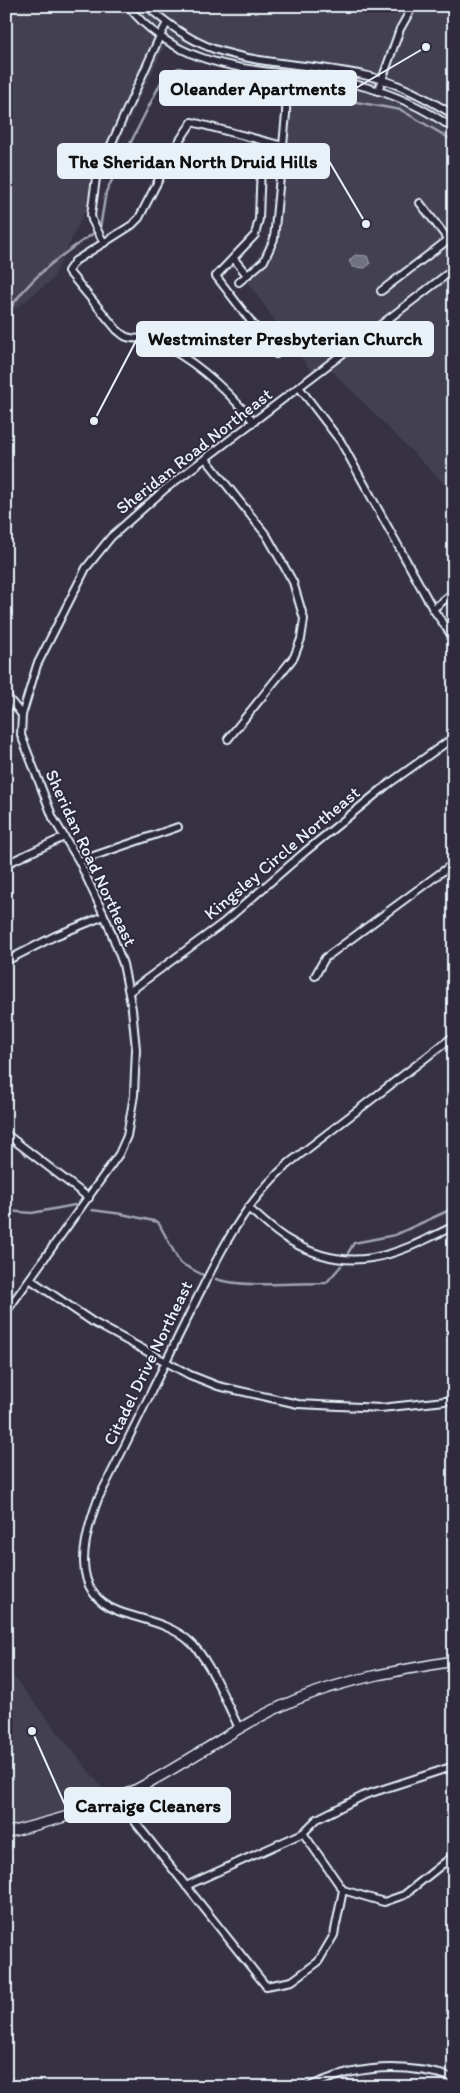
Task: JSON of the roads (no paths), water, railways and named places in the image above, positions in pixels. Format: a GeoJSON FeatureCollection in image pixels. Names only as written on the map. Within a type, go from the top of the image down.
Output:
{"type":"FeatureCollection","features":[{"type":"Feature","properties":{"kind":"main road"},"geometry":{"type":"LineString","coordinates":[[6,1833],[59,1819],[116,1798],[157,1777],[273,1710],[330,1687],[373,1675],[454,1661]]}},
{"type":"Feature","properties":{"kind":"street"},"geometry":{"type":"LineString","coordinates":[[128,6],[152,31],[180,48],[208,61],[242,69],[340,82],[378,91],[420,109],[454,130]]}},
{"type":"Feature","properties":{"kind":"street"},"geometry":{"type":"LineString","coordinates":[[147,6],[167,23],[187,36],[212,48],[239,56],[339,70],[382,80],[401,86],[426,98],[454,115]]}},
{"type":"Feature","properties":{"kind":"street"},"geometry":{"type":"LineString","coordinates":[[378,91],[400,29],[413,6]]}},
{"type":"Feature","properties":{"kind":"street"},"geometry":{"type":"LineString","coordinates":[[104,243],[92,220],[96,178],[167,23]]}},
{"type":"Feature","properties":{"kind":"street"},"geometry":{"type":"LineString","coordinates":[[240,282],[264,261],[274,239],[286,114],[287,64]]}},
{"type":"Feature","properties":{"kind":"street"},"geometry":{"type":"LineString","coordinates":[[254,422],[233,398],[193,363],[158,342],[145,338],[127,337],[117,330],[68,271],[75,261],[132,225],[139,218],[176,146],[192,122],[283,146]]}},
{"type":"Feature","properties":{"kind":"street"},"geometry":{"type":"LineString","coordinates":[[176,146],[261,164],[259,220],[255,235],[216,276],[276,354]]}},
{"type":"Feature","properties":{"kind":"street"},"geometry":{"type":"LineString","coordinates":[[420,203],[454,247]]}},
{"type":"Feature","properties":{"kind":"street"},"geometry":{"type":"LineString","coordinates":[[381,291],[448,240]]}},
{"type":"Feature","properties":{"kind":"street"},"geometry":{"type":"LineString","coordinates":[[234,259],[247,275]]}},
{"type":"Feature","properties":{"kind":"street","name":"Sheridan Road Northeast"},"geometry":{"type":"LineString","coordinates":[[6,1312],[31,1280],[119,1154],[127,1136],[134,1095],[136,1049],[129,992],[123,964],[79,861],[53,818],[21,735],[22,715],[37,665],[86,568],[111,537],[164,489],[454,269]]}},
{"type":"Feature","properties":{"kind":"street"},"geometry":{"type":"LineString","coordinates":[[299,387],[341,442],[433,609],[454,639]]}},
{"type":"Feature","properties":{"kind":"street"},"geometry":{"type":"LineString","coordinates":[[206,458],[267,536],[293,582],[304,619],[302,639],[294,657],[228,739]]}},
{"type":"Feature","properties":{"kind":"street"},"geometry":{"type":"LineString","coordinates":[[433,609],[454,592]]}},
{"type":"Feature","properties":{"kind":"street"},"geometry":{"type":"LineString","coordinates":[[6,695],[22,715]]}},
{"type":"Feature","properties":{"kind":"street","name":"Kingsley Circle Northeast"},"geometry":{"type":"LineString","coordinates":[[129,992],[223,923],[387,785],[454,737]]}},
{"type":"Feature","properties":{"kind":"street"},"geometry":{"type":"LineString","coordinates":[[79,861],[178,827]]}},
{"type":"Feature","properties":{"kind":"street"},"geometry":{"type":"LineString","coordinates":[[6,864],[64,837]]}},
{"type":"Feature","properties":{"kind":"street"},"geometry":{"type":"LineString","coordinates":[[315,976],[325,958],[454,863]]}},
{"type":"Feature","properties":{"kind":"street"},"geometry":{"type":"LineString","coordinates":[[6,961],[55,936],[104,916]]}},
{"type":"Feature","properties":{"kind":"street","name":"Citadel Drive Northeast"},"geometry":{"type":"LineString","coordinates":[[239,1728],[205,1660],[188,1640],[161,1624],[117,1611],[95,1595],[87,1583],[85,1575],[84,1559],[88,1530],[98,1499],[222,1248],[248,1208],[274,1177],[289,1163],[454,1036]]}},
{"type":"Feature","properties":{"kind":"street"},"geometry":{"type":"LineString","coordinates":[[6,1134],[89,1198]]}},
{"type":"Feature","properties":{"kind":"street"},"geometry":{"type":"LineString","coordinates":[[248,1208],[294,1243],[308,1250],[348,1260],[363,1261],[386,1256],[454,1226]]}},
{"type":"Feature","properties":{"kind":"street"},"geometry":{"type":"LineString","coordinates":[[31,1280],[93,1322],[190,1375],[218,1386],[298,1404],[381,1408],[454,1400]]}},
{"type":"Feature","properties":{"kind":"street"},"geometry":{"type":"LineString","coordinates":[[186,1886],[303,1833],[317,1819],[365,1795],[454,1766]]}},
{"type":"Feature","properties":{"kind":"street"},"geometry":{"type":"LineString","coordinates":[[116,1798],[266,1986],[292,1982],[318,1962],[334,1934],[343,1890]]}},
{"type":"Feature","properties":{"kind":"street"},"geometry":{"type":"LineString","coordinates":[[303,1833],[343,1890],[384,1902],[404,1895],[454,1855]]}},
{"type":"Feature","properties":{"kind":"street"},"geometry":{"type":"LineString","coordinates":[[308,2087],[331,2077],[368,2068],[407,2068],[454,2078]]}},
{"type":"Feature","properties":{"kind":"water"},"geometry":{"type":"Polygon","coordinates":[[[355,255],[367,256],[370,264],[365,268],[353,267],[349,261],[355,255]]]}},
{"type":"Feature","properties":{"kind":"waterway"},"geometry":{"type":"LineString","coordinates":[[100,228],[106,192],[165,74],[179,68],[247,85],[270,86]]}},
{"type":"Feature","properties":{"kind":"waterway"},"geometry":{"type":"LineString","coordinates":[[311,94],[401,110],[454,141]]}},
{"type":"Feature","properties":{"kind":"waterway"},"geometry":{"type":"LineString","coordinates":[[6,315],[14,302],[34,279],[57,259],[94,233]]}},
{"type":"Feature","properties":{"kind":"waterway"},"geometry":{"type":"LineString","coordinates":[[6,1211],[32,1213],[75,1205]]}},
{"type":"Feature","properties":{"kind":"waterway"},"geometry":{"type":"LineString","coordinates":[[348,1253],[354,1243],[395,1235],[454,1208]]}},
{"type":"Feature","properties":{"kind":"waterway"},"geometry":{"type":"LineString","coordinates":[[92,1210],[158,1222],[180,1263],[203,1275]]}},
{"type":"Feature","properties":{"kind":"waterway"},"geometry":{"type":"LineString","coordinates":[[216,1279],[227,1282],[254,1284],[326,1283],[341,1266]]}},
{"type":"Feature","properties":{"kind":"place","name":"Oleander Apartments"},"geometry":{"type":"Point","coordinates":[426,47]}},
{"type":"Feature","properties":{"kind":"place","name":"The Sheridan North Druid Hills"},"geometry":{"type":"Point","coordinates":[366,224]}},
{"type":"Feature","properties":{"kind":"place","name":"Westminster Presbyterian Church"},"geometry":{"type":"Point","coordinates":[94,421]}},
{"type":"Feature","properties":{"kind":"place","name":"Carraige Cleaners"},"geometry":{"type":"Point","coordinates":[32,1731]}}]}
